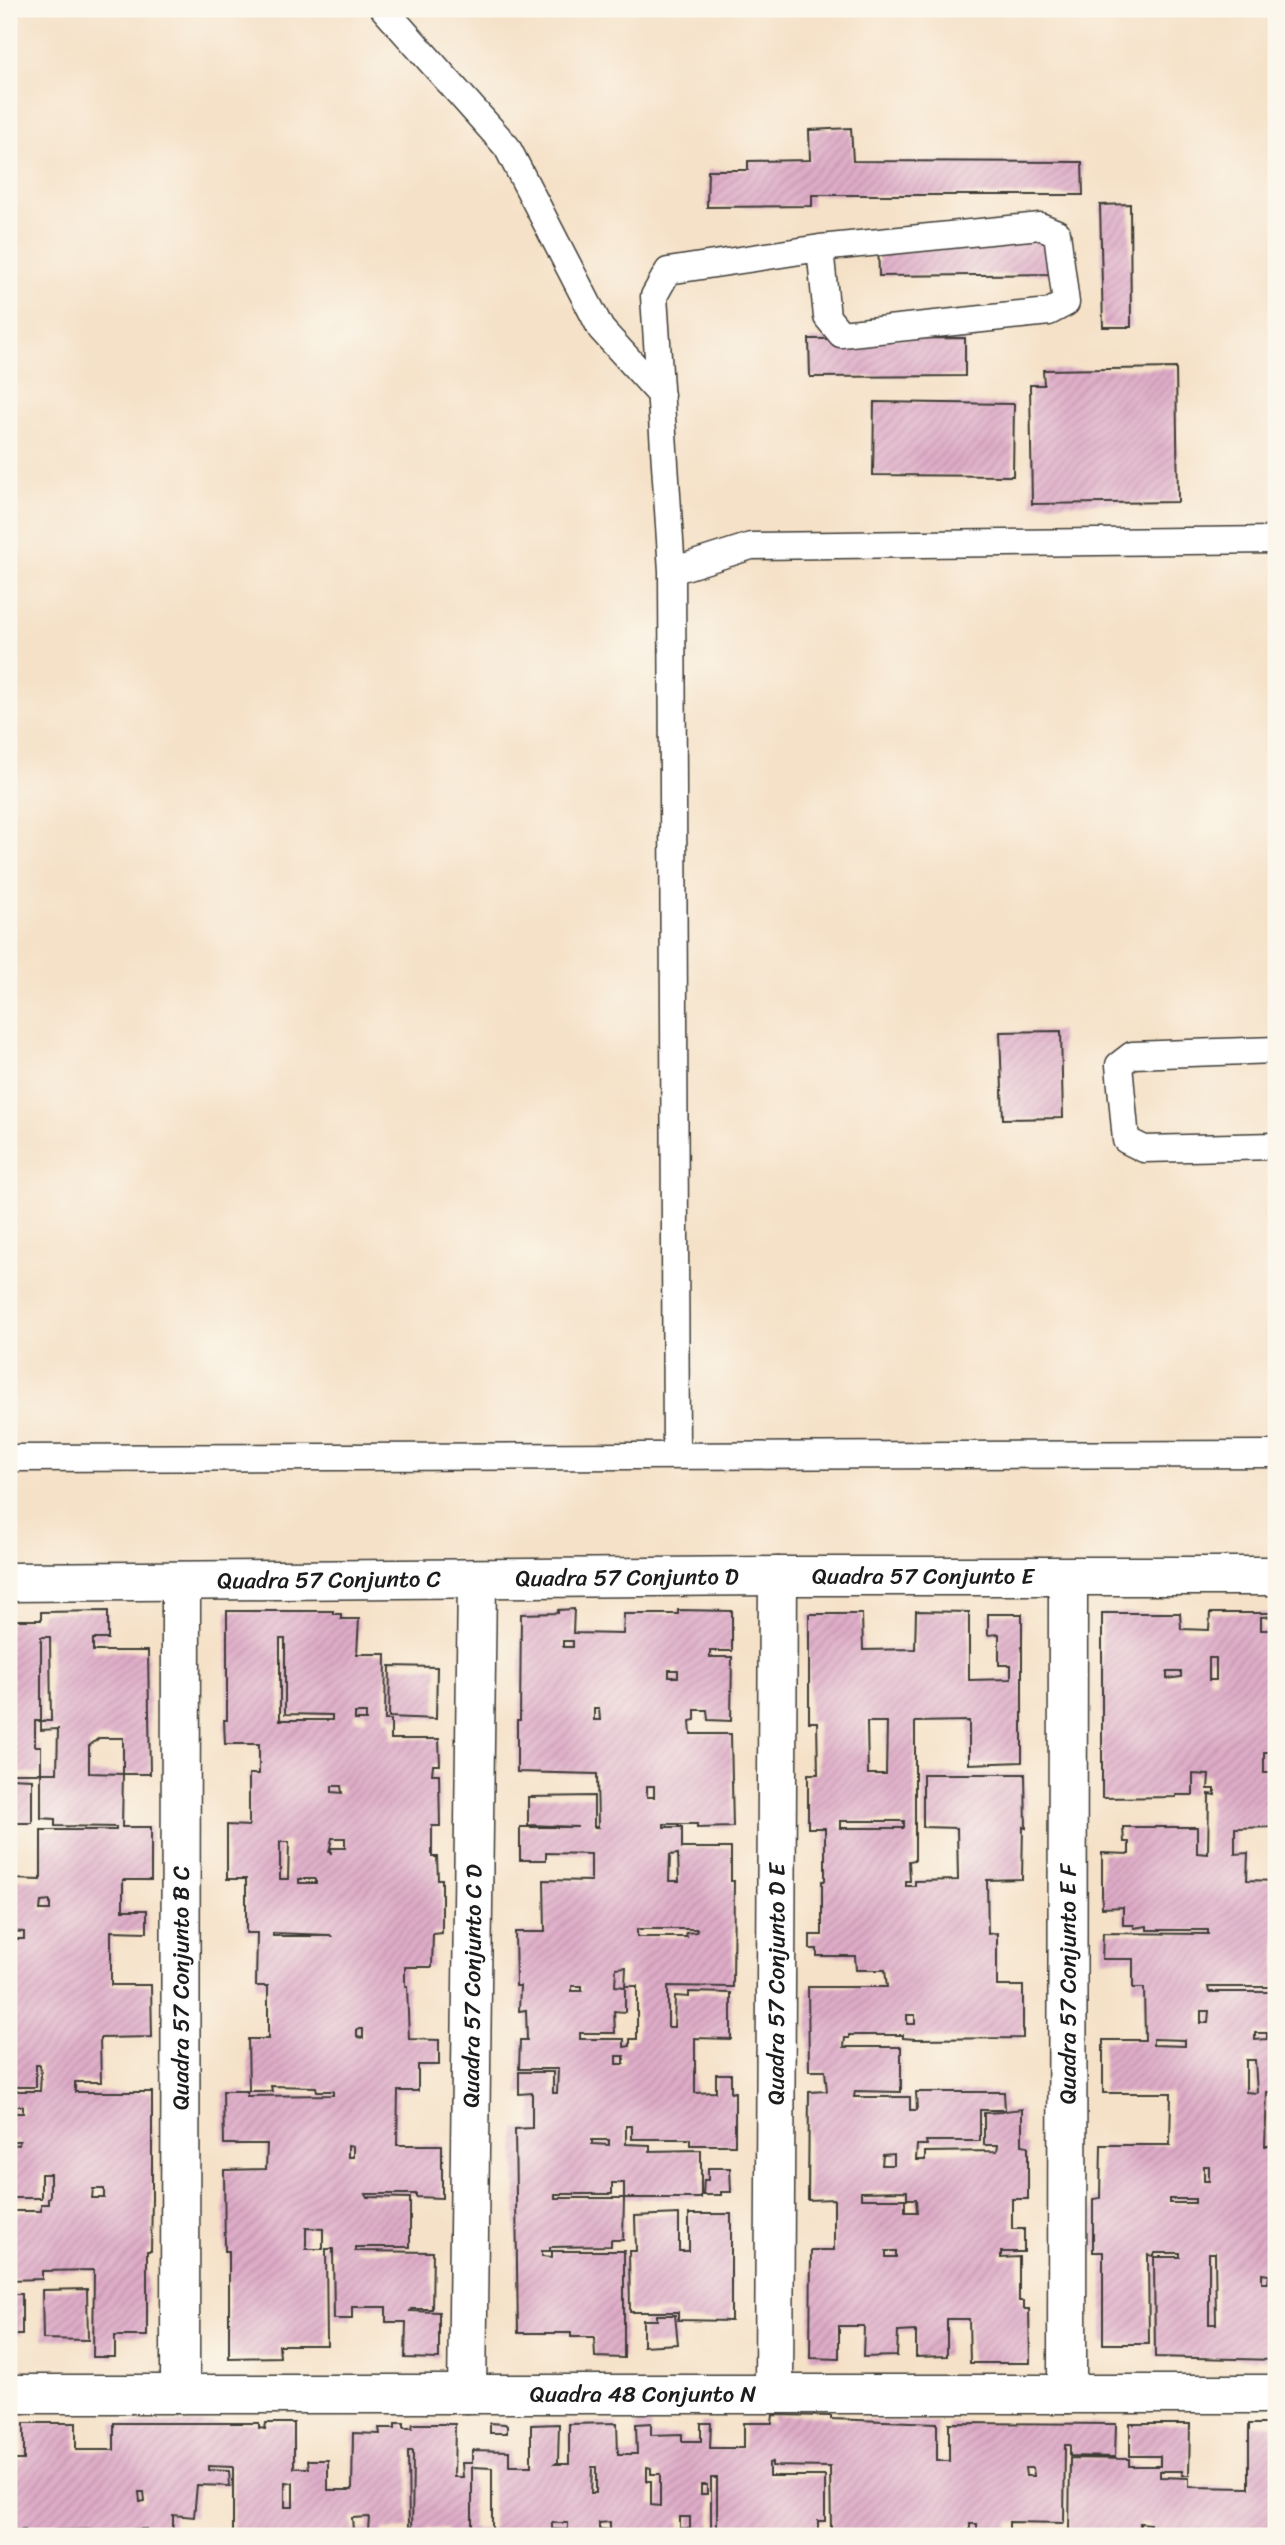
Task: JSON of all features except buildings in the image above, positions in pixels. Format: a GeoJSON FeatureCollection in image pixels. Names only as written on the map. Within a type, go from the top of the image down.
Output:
{"type":"FeatureCollection","features":[{"type":"Feature","properties":{"kind":"street","name":"Quadra 57 Conjunto E"},"geometry":{"type":"LineString","coordinates":[[778,1576],[1276,1576]]}},
{"type":"Feature","properties":{"kind":"street","name":"Quadra 57 Conjunto D"},"geometry":{"type":"LineString","coordinates":[[477,1580],[778,1576]]}},
{"type":"Feature","properties":{"kind":"street","name":"Quadra 57 Conjunto D E"},"geometry":{"type":"LineString","coordinates":[[774,2394],[778,1576]]}},
{"type":"Feature","properties":{"kind":"street","name":"Quadra 57 Conjunto E F"},"geometry":{"type":"LineString","coordinates":[[1067,2394],[1068,1577]]}},
{"type":"Feature","properties":{"kind":"street","name":"Quadra 57 Conjunto C"},"geometry":{"type":"LineString","coordinates":[[9,1583],[477,1580]]}},
{"type":"Feature","properties":{"kind":"street","name":"Quadra 57 Conjunto C D"},"geometry":{"type":"LineString","coordinates":[[467,2394],[477,1580]]}},
{"type":"Feature","properties":{"kind":"street","name":"Quadra 57 Conjunto B C"},"geometry":{"type":"LineString","coordinates":[[180,2394],[181,1581]]}},
{"type":"Feature","properties":{"kind":"street","name":"Quadra 48 Conjunto N"},"geometry":{"type":"LineString","coordinates":[[9,2394],[1276,2394]]}},
{"type":"Feature","properties":{"kind":"lane"},"geometry":{"type":"LineString","coordinates":[[384,9],[507,146],[601,329],[661,394]]}},
{"type":"Feature","properties":{"kind":"lane"},"geometry":{"type":"LineString","coordinates":[[676,1456],[672,570],[654,296],[668,271],[820,248],[1040,226],[1058,233],[1066,303],[1049,312],[841,334],[828,317],[820,248]]}},
{"type":"Feature","properties":{"kind":"lane"},"geometry":{"type":"LineString","coordinates":[[672,570],[751,546],[1276,540]]}},
{"type":"Feature","properties":{"kind":"lane"},"geometry":{"type":"LineString","coordinates":[[1276,1050],[1132,1055],[1119,1065],[1126,1140],[1144,1149],[1276,1146]]}},
{"type":"Feature","properties":{"kind":"lane"},"geometry":{"type":"LineString","coordinates":[[9,1458],[1276,1454]]}}]}
